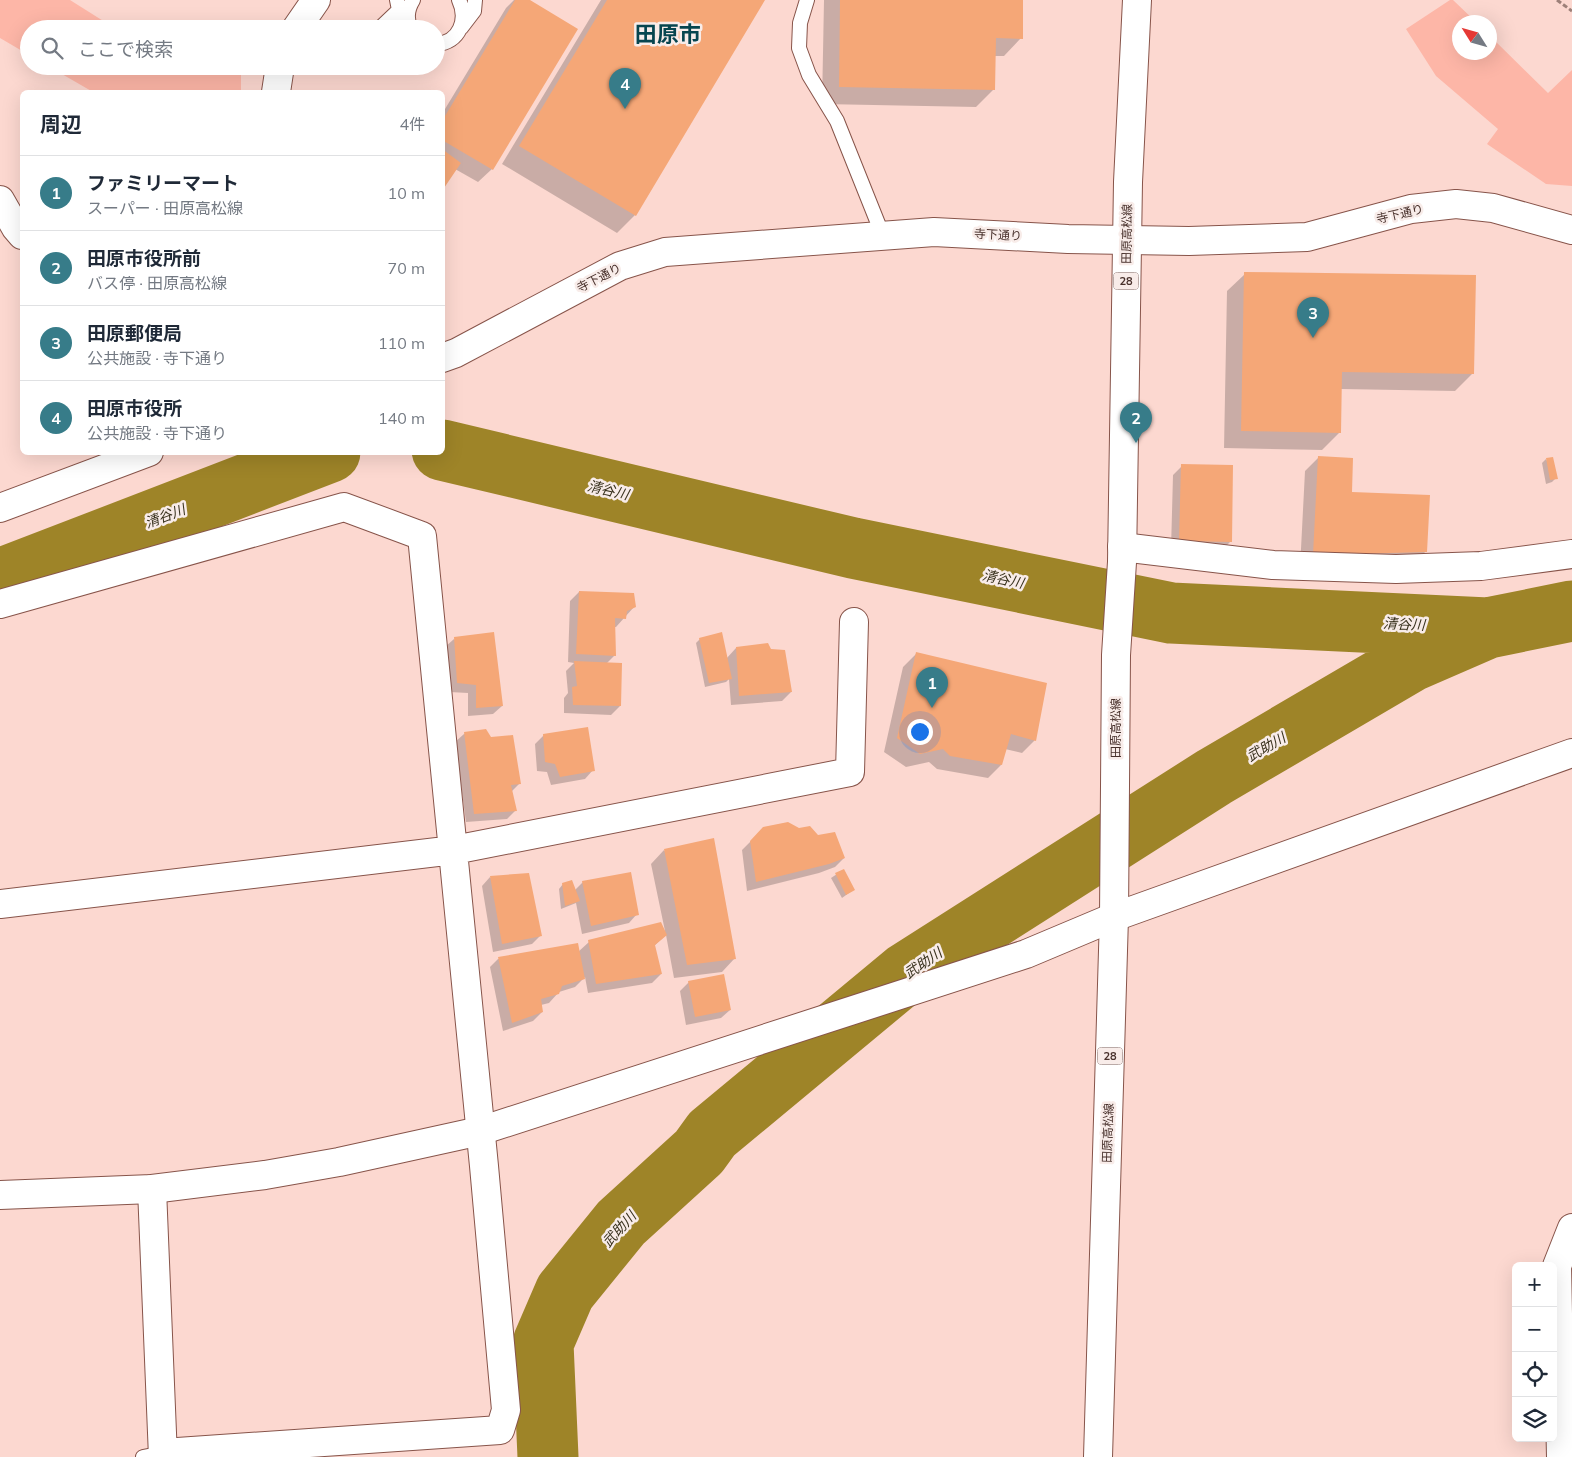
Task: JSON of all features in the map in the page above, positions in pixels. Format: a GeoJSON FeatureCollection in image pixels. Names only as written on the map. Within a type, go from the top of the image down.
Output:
{"type":"FeatureCollection","features":[{"type":"Feature","properties":{"kind":"street"},"geometry":{"type":"LineString","coordinates":[[302,20],[316,0]]}},
{"type":"Feature","properties":{"kind":"street","name":"田原高松線"},"geometry":{"type":"LineString","coordinates":[[1098,1457],[1114,917],[1116,655],[1122,554],[1127,239],[1137,0]]}},
{"type":"Feature","properties":{"kind":"street"},"geometry":{"type":"LineString","coordinates":[[276,90],[279,75]]}},
{"type":"Feature","properties":{"kind":"street"},"geometry":{"type":"LineString","coordinates":[[0,200],[13,232]]}},
{"type":"Feature","properties":{"kind":"street","name":"寺下通り"},"geometry":{"type":"LineString","coordinates":[[445,357],[456,353],[620,266],[664,252],[934,232],[1068,239],[1189,241],[1307,237],[1411,209],[1456,204],[1493,208],[1572,230]]}},
{"type":"Feature","properties":{"kind":"street"},"geometry":{"type":"LineString","coordinates":[[0,508],[141,455]]}},
{"type":"Feature","properties":{"kind":"street"},"geometry":{"type":"LineString","coordinates":[[0,604],[344,507],[422,536],[454,850],[506,1410],[500,1430],[156,1456],[152,1189]]}},
{"type":"Feature","properties":{"kind":"street"},"geometry":{"type":"LineString","coordinates":[[1122,554],[1272,565],[1396,569],[1481,566],[1572,554]]}},
{"type":"Feature","properties":{"kind":"street"},"geometry":{"type":"LineString","coordinates":[[0,904],[454,850],[850,772],[854,622]]}},
{"type":"Feature","properties":{"kind":"street"},"geometry":{"type":"LineString","coordinates":[[0,1195],[152,1189],[264,1175],[339,1162],[480,1131],[1026,954],[1114,917],[1572,753]]}},
{"type":"Feature","properties":{"kind":"street"},"geometry":{"type":"LineString","coordinates":[[1565,1456],[1556,1266],[1572,1228]]}},
{"type":"Feature","properties":{"kind":"lane"},"geometry":{"type":"LineString","coordinates":[[408,20],[408,11],[413,0]]}},
{"type":"Feature","properties":{"kind":"lane"},"geometry":{"type":"LineString","coordinates":[[459,0],[464,18],[461,28]]}},
{"type":"Feature","properties":{"kind":"lane"},"geometry":{"type":"LineString","coordinates":[[445,42],[456,35],[474,11],[475,0]]}},
{"type":"Feature","properties":{"kind":"lane"},"geometry":{"type":"LineString","coordinates":[[806,0],[800,23],[799,48],[809,75],[837,121],[883,236]]}},
{"type":"Feature","properties":{"kind":"lane"},"geometry":{"type":"LineString","coordinates":[[386,20],[398,5],[406,20]]}},
{"type":"Feature","properties":{"kind":"path"},"geometry":{"type":"LineString","coordinates":[[1557,0],[1572,12]]}},
{"type":"Feature","properties":{"kind":"shaded area"},"geometry":{"type":"Polygon","coordinates":[[[0,0],[70,0],[102,20],[20,20],[20,50],[0,38],[0,0]]]}},
{"type":"Feature","properties":{"kind":"shaded area"},"geometry":{"type":"Polygon","coordinates":[[[1450,0],[1453,0],[1469,15],[1452,15],[1452,60],[1497,60],[1497,43],[1548,93],[1572,70],[1572,186],[1546,184],[1487,144],[1498,129],[1436,76],[1406,29],[1450,0]]]}},
{"type":"Feature","properties":{"kind":"shaded area"},"geometry":{"type":"Polygon","coordinates":[[[64,75],[241,75],[241,90],[90,90],[64,75]]]}},
{"type":"Feature","properties":{"kind":"building"},"geometry":{"type":"Polygon","coordinates":[[[515,0],[530,0],[578,29],[493,170],[445,142],[445,116],[515,0]]]}},
{"type":"Feature","properties":{"kind":"building"},"geometry":{"type":"Polygon","coordinates":[[[607,0],[765,0],[636,216],[519,146],[607,0]]]}},
{"type":"Feature","properties":{"kind":"building"},"geometry":{"type":"Polygon","coordinates":[[[840,0],[1023,0],[1023,39],[996,38],[995,90],[839,87],[840,0]]]}},
{"type":"Feature","properties":{"kind":"building"},"geometry":{"type":"Polygon","coordinates":[[[445,151],[461,163],[445,187],[445,151]]]}},
{"type":"Feature","properties":{"kind":"building"},"geometry":{"type":"Polygon","coordinates":[[[1244,272],[1476,275],[1474,374],[1342,372],[1341,433],[1241,431],[1244,272]]]}},
{"type":"Feature","properties":{"kind":"building"},"geometry":{"type":"Polygon","coordinates":[[[1318,456],[1353,458],[1352,492],[1430,495],[1427,552],[1313,555],[1318,456]]]}},
{"type":"Feature","properties":{"kind":"building"},"geometry":{"type":"Polygon","coordinates":[[[1553,457],[1558,479],[1550,480],[1546,458],[1553,457]]]}},
{"type":"Feature","properties":{"kind":"building"},"geometry":{"type":"Polygon","coordinates":[[[1181,464],[1233,465],[1232,542],[1179,541],[1181,464]]]}},
{"type":"Feature","properties":{"kind":"building"},"geometry":{"type":"Polygon","coordinates":[[[579,591],[634,593],[636,607],[627,611],[626,619],[615,618],[616,656],[576,654],[579,591]]]}},
{"type":"Feature","properties":{"kind":"building"},"geometry":{"type":"Polygon","coordinates":[[[494,632],[503,706],[476,708],[476,685],[457,683],[454,637],[494,632]]]}},
{"type":"Feature","properties":{"kind":"building"},"geometry":{"type":"Polygon","coordinates":[[[722,632],[732,679],[709,683],[699,638],[722,632]]]}},
{"type":"Feature","properties":{"kind":"building"},"geometry":{"type":"Polygon","coordinates":[[[768,643],[771,649],[785,650],[792,692],[739,696],[736,647],[768,643]]]}},
{"type":"Feature","properties":{"kind":"building"},"geometry":{"type":"Polygon","coordinates":[[[916,652],[1047,683],[1036,741],[1011,734],[1002,765],[950,756],[943,749],[920,754],[897,738],[916,652]]]}},
{"type":"Feature","properties":{"kind":"building"},"geometry":{"type":"Polygon","coordinates":[[[574,661],[622,663],[621,706],[573,705],[572,687],[577,686],[574,661]]]}},
{"type":"Feature","properties":{"kind":"building"},"geometry":{"type":"Polygon","coordinates":[[[588,727],[595,771],[560,777],[555,764],[545,762],[543,734],[588,727]]]}},
{"type":"Feature","properties":{"kind":"building"},"geometry":{"type":"Polygon","coordinates":[[[486,729],[491,737],[513,735],[521,784],[511,785],[517,811],[474,814],[464,732],[486,729]]]}},
{"type":"Feature","properties":{"kind":"building"},"geometry":{"type":"Polygon","coordinates":[[[788,822],[799,828],[810,826],[818,835],[835,832],[845,858],[829,864],[756,882],[750,841],[763,827],[788,822]]]}},
{"type":"Feature","properties":{"kind":"building"},"geometry":{"type":"Polygon","coordinates":[[[714,838],[736,959],[687,965],[664,849],[714,838]]]}},
{"type":"Feature","properties":{"kind":"building"},"geometry":{"type":"Polygon","coordinates":[[[844,869],[855,890],[846,895],[835,873],[844,869]]]}},
{"type":"Feature","properties":{"kind":"building"},"geometry":{"type":"Polygon","coordinates":[[[631,872],[639,915],[591,926],[582,881],[631,872]]]}},
{"type":"Feature","properties":{"kind":"building"},"geometry":{"type":"Polygon","coordinates":[[[529,873],[542,936],[502,944],[490,876],[529,873]]]}},
{"type":"Feature","properties":{"kind":"building"},"geometry":{"type":"Polygon","coordinates":[[[572,880],[580,901],[565,906],[562,883],[572,880]]]}},
{"type":"Feature","properties":{"kind":"building"},"geometry":{"type":"Polygon","coordinates":[[[661,922],[667,935],[655,945],[662,974],[596,984],[588,940],[661,922]]]}},
{"type":"Feature","properties":{"kind":"building"},"geometry":{"type":"Polygon","coordinates":[[[578,943],[585,979],[562,986],[559,994],[541,999],[543,1012],[512,1023],[498,957],[578,943]]]}},
{"type":"Feature","properties":{"kind":"building"},"geometry":{"type":"Polygon","coordinates":[[[724,974],[731,1010],[695,1017],[688,981],[724,974]]]}},
{"type":"Feature","properties":{"kind":"waterway","name":"清谷川"},"geometry":{"type":"LineString","coordinates":[[445,451],[853,548],[1171,613],[1488,628],[1572,611]]}},
{"type":"Feature","properties":{"kind":"waterway","name":"清谷川"},"geometry":{"type":"LineString","coordinates":[[0,579],[322,455]]}},
{"type":"Feature","properties":{"kind":"waterway","name":"武助川"},"geometry":{"type":"LineString","coordinates":[[548,1457],[543,1343],[565,1292],[621,1223],[699,1152],[712,1134],[906,973],[1214,777],[1412,661],[1488,628]]}},
{"type":"Feature","properties":{"kind":"place","name":"田原市役所"},"geometry":{"type":"Point","coordinates":[625,109]}},
{"type":"Feature","properties":{"kind":"place","name":"田原郵便局"},"geometry":{"type":"Point","coordinates":[1313,338]}},
{"type":"Feature","properties":{"kind":"place","name":"田原市役所前"},"geometry":{"type":"Point","coordinates":[1136,443]}},
{"type":"Feature","properties":{"kind":"place","name":"ファミリーマート"},"geometry":{"type":"Point","coordinates":[932,708]}},
{"type":"Feature","properties":{"kind":"district","name":"田原市"},"geometry":{"type":"Point","coordinates":[668,34]}}]}
